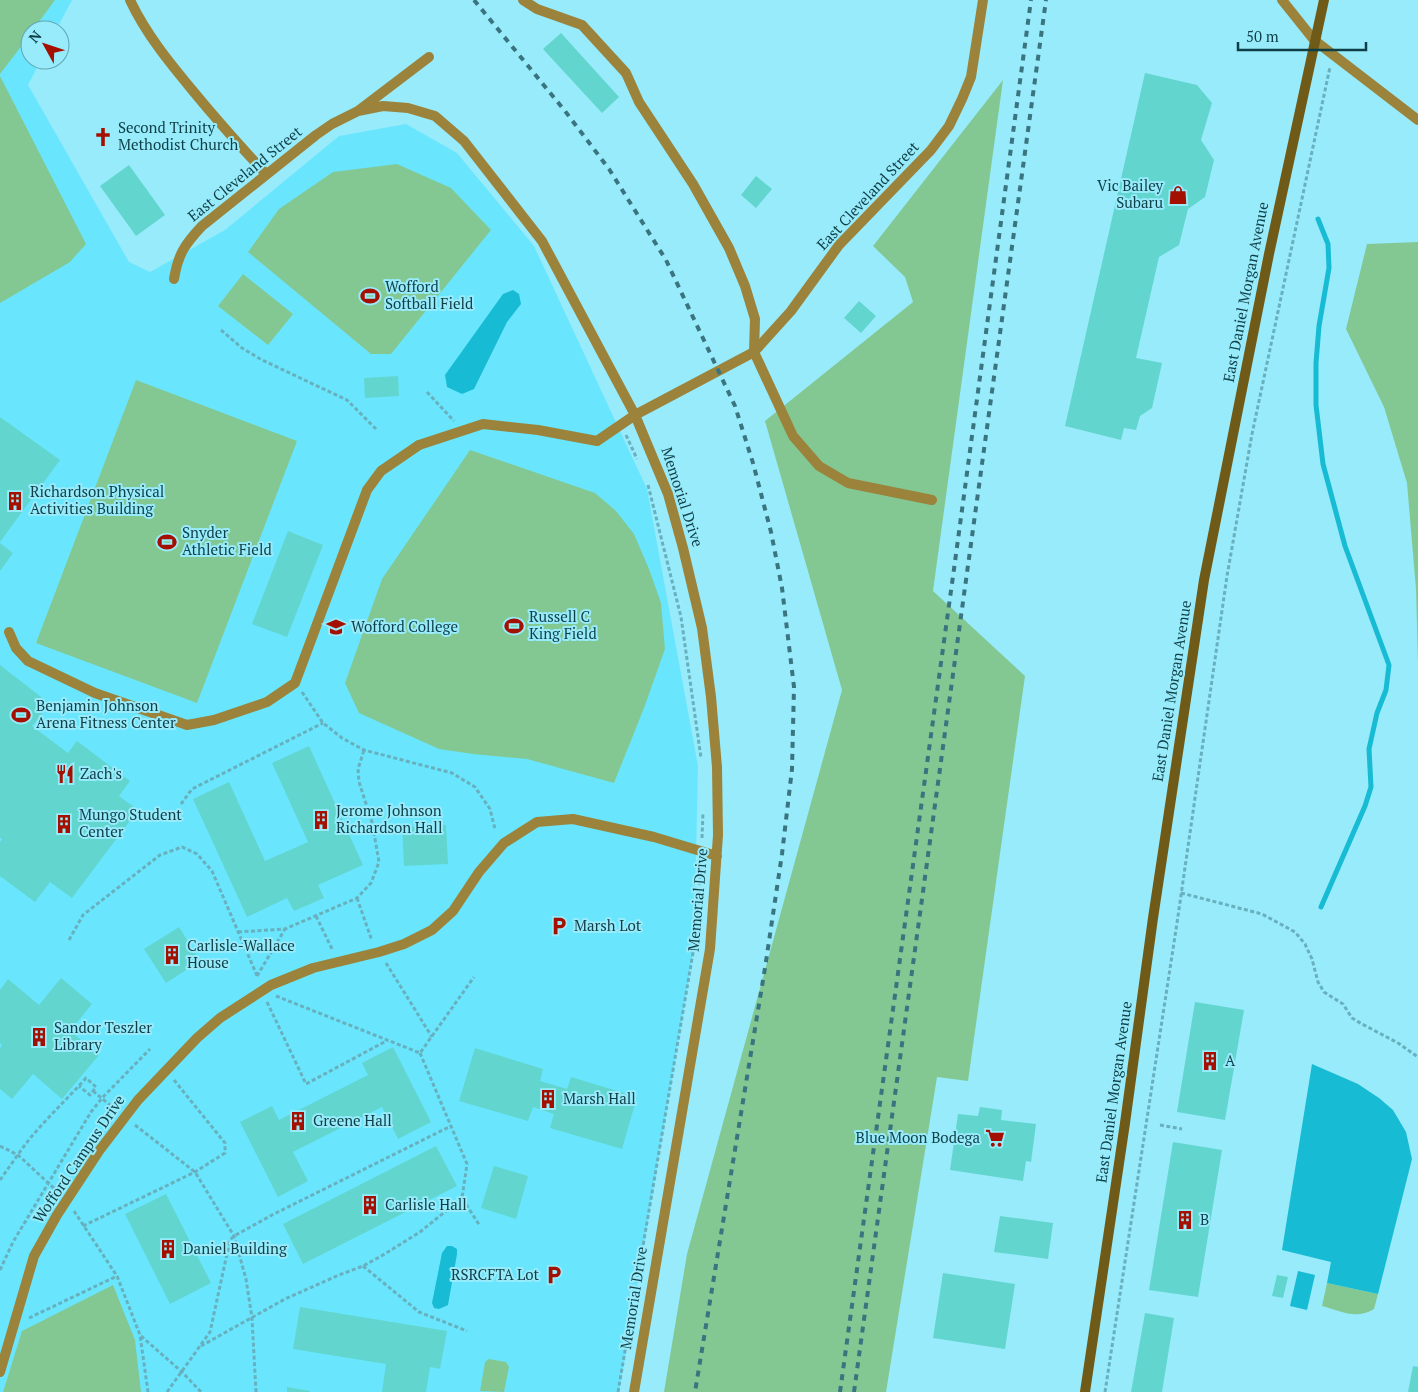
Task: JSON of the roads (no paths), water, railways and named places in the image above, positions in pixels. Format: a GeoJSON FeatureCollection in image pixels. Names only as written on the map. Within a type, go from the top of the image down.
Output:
{"type":"FeatureCollection","features":[{"type":"Feature","properties":{"kind":"main road","name":"East Daniel Morgan Avenue"},"geometry":{"type":"LineString","coordinates":[[1085,1392],[1204,580],[1268,254],[1324,0]]}},
{"type":"Feature","properties":{"kind":"street"},"geometry":{"type":"LineString","coordinates":[[130,0],[146,31],[167,61],[266,174]]}},
{"type":"Feature","properties":{"kind":"street"},"geometry":{"type":"LineString","coordinates":[[523,0],[537,9],[582,25],[626,73],[639,102],[693,184],[729,248],[745,286],[755,319],[754,352],[793,436],[819,466],[848,483],[932,500]]}},
{"type":"Feature","properties":{"kind":"street","name":"East Cleveland Street"},"geometry":{"type":"LineString","coordinates":[[9,632],[16,648],[28,661],[95,693],[187,725],[214,720],[267,702],[295,683],[367,490],[381,471],[419,445],[483,424],[538,430],[597,441],[635,415],[754,352],[791,311],[839,245],[931,150],[949,126],[971,77],[983,0]]}},
{"type":"Feature","properties":{"kind":"street"},"geometry":{"type":"LineString","coordinates":[[1282,0],[1314,40],[1418,120]]}},
{"type":"Feature","properties":{"kind":"street","name":"East Cleveland Street"},"geometry":{"type":"LineString","coordinates":[[174,279],[177,261],[186,242],[202,226],[316,135],[332,124],[358,111],[429,57]]}},
{"type":"Feature","properties":{"kind":"street","name":"East Cleveland Street"},"geometry":{"type":"LineString","coordinates":[[358,111],[383,106],[408,108],[435,116],[464,141],[542,241],[635,415]]}},
{"type":"Feature","properties":{"kind":"street","name":"Memorial Drive"},"geometry":{"type":"LineString","coordinates":[[634,1392],[710,949],[718,835],[717,767],[712,697],[702,628],[684,548],[668,494],[635,415]]}},
{"type":"Feature","properties":{"kind":"street","name":"Wofford Campus Drive"},"geometry":{"type":"LineString","coordinates":[[0,1372],[34,1256],[67,1200],[124,1116],[197,1038],[220,1018],[271,985],[313,968],[404,944],[432,930],[453,911],[479,872],[504,843],[537,822],[573,819],[654,837],[717,856]]}},
{"type":"Feature","properties":{"kind":"waterway"},"geometry":{"type":"LineString","coordinates":[[1318,219],[1328,244],[1329,268],[1319,326],[1316,363],[1316,405],[1323,464],[1345,546],[1389,665],[1386,690],[1377,713],[1369,749],[1371,787],[1365,806],[1321,907]]}},
{"type":"Feature","properties":{"kind":"railway"},"geometry":{"type":"LineString","coordinates":[[474,0],[565,111],[609,169],[666,260],[735,406],[753,463],[771,532],[782,588],[794,687],[792,769],[782,854],[765,968],[695,1392]]}},
{"type":"Feature","properties":{"kind":"railway"},"geometry":{"type":"LineString","coordinates":[[840,1392],[1031,0]]}},
{"type":"Feature","properties":{"kind":"railway"},"geometry":{"type":"LineString","coordinates":[[854,1392],[1046,0]]}},
{"type":"Feature","properties":{"kind":"place","name":"Second Trinity Methodist Church"},"geometry":{"type":"Point","coordinates":[103,137]}},
{"type":"Feature","properties":{"kind":"place","name":"Vic Bailey Subaru"},"geometry":{"type":"Point","coordinates":[1178,195]}},
{"type":"Feature","properties":{"kind":"place","name":"Wofford Softball Field"},"geometry":{"type":"Point","coordinates":[370,296]}},
{"type":"Feature","properties":{"kind":"place","name":"Richardson Physical Activities Building"},"geometry":{"type":"Point","coordinates":[15,501]}},
{"type":"Feature","properties":{"kind":"place","name":"Snyder Athletic Field"},"geometry":{"type":"Point","coordinates":[167,542]}},
{"type":"Feature","properties":{"kind":"place","name":"Russell C King Field"},"geometry":{"type":"Point","coordinates":[514,626]}},
{"type":"Feature","properties":{"kind":"place","name":"Wofford College"},"geometry":{"type":"Point","coordinates":[336,627]}},
{"type":"Feature","properties":{"kind":"place","name":"Benjamin Johnson Arena Fitness Center"},"geometry":{"type":"Point","coordinates":[21,715]}},
{"type":"Feature","properties":{"kind":"place","name":"Zach's"},"geometry":{"type":"Point","coordinates":[65,774]}},
{"type":"Feature","properties":{"kind":"place","name":"Jerome Johnson Richardson Hall"},"geometry":{"type":"Point","coordinates":[321,820]}},
{"type":"Feature","properties":{"kind":"place","name":"Mungo Student Center"},"geometry":{"type":"Point","coordinates":[64,824]}},
{"type":"Feature","properties":{"kind":"place","name":"Marsh Lot"},"geometry":{"type":"Point","coordinates":[559,926]}},
{"type":"Feature","properties":{"kind":"place","name":"Carlisle-Wallace House"},"geometry":{"type":"Point","coordinates":[172,955]}},
{"type":"Feature","properties":{"kind":"place","name":"Sandor Teszler Library"},"geometry":{"type":"Point","coordinates":[39,1037]}},
{"type":"Feature","properties":{"kind":"place","name":"A"},"geometry":{"type":"Point","coordinates":[1210,1061]}},
{"type":"Feature","properties":{"kind":"place","name":"Marsh Hall"},"geometry":{"type":"Point","coordinates":[548,1099]}},
{"type":"Feature","properties":{"kind":"place","name":"Greene Hall"},"geometry":{"type":"Point","coordinates":[298,1121]}},
{"type":"Feature","properties":{"kind":"place","name":"Blue Moon Bodega"},"geometry":{"type":"Point","coordinates":[995,1138]}},
{"type":"Feature","properties":{"kind":"place","name":"Carlisle Hall"},"geometry":{"type":"Point","coordinates":[370,1205]}},
{"type":"Feature","properties":{"kind":"place","name":"B"},"geometry":{"type":"Point","coordinates":[1185,1220]}},
{"type":"Feature","properties":{"kind":"place","name":"Daniel Building"},"geometry":{"type":"Point","coordinates":[168,1249]}},
{"type":"Feature","properties":{"kind":"place","name":"RSRCFTA Lot"},"geometry":{"type":"Point","coordinates":[554,1275]}}]}
